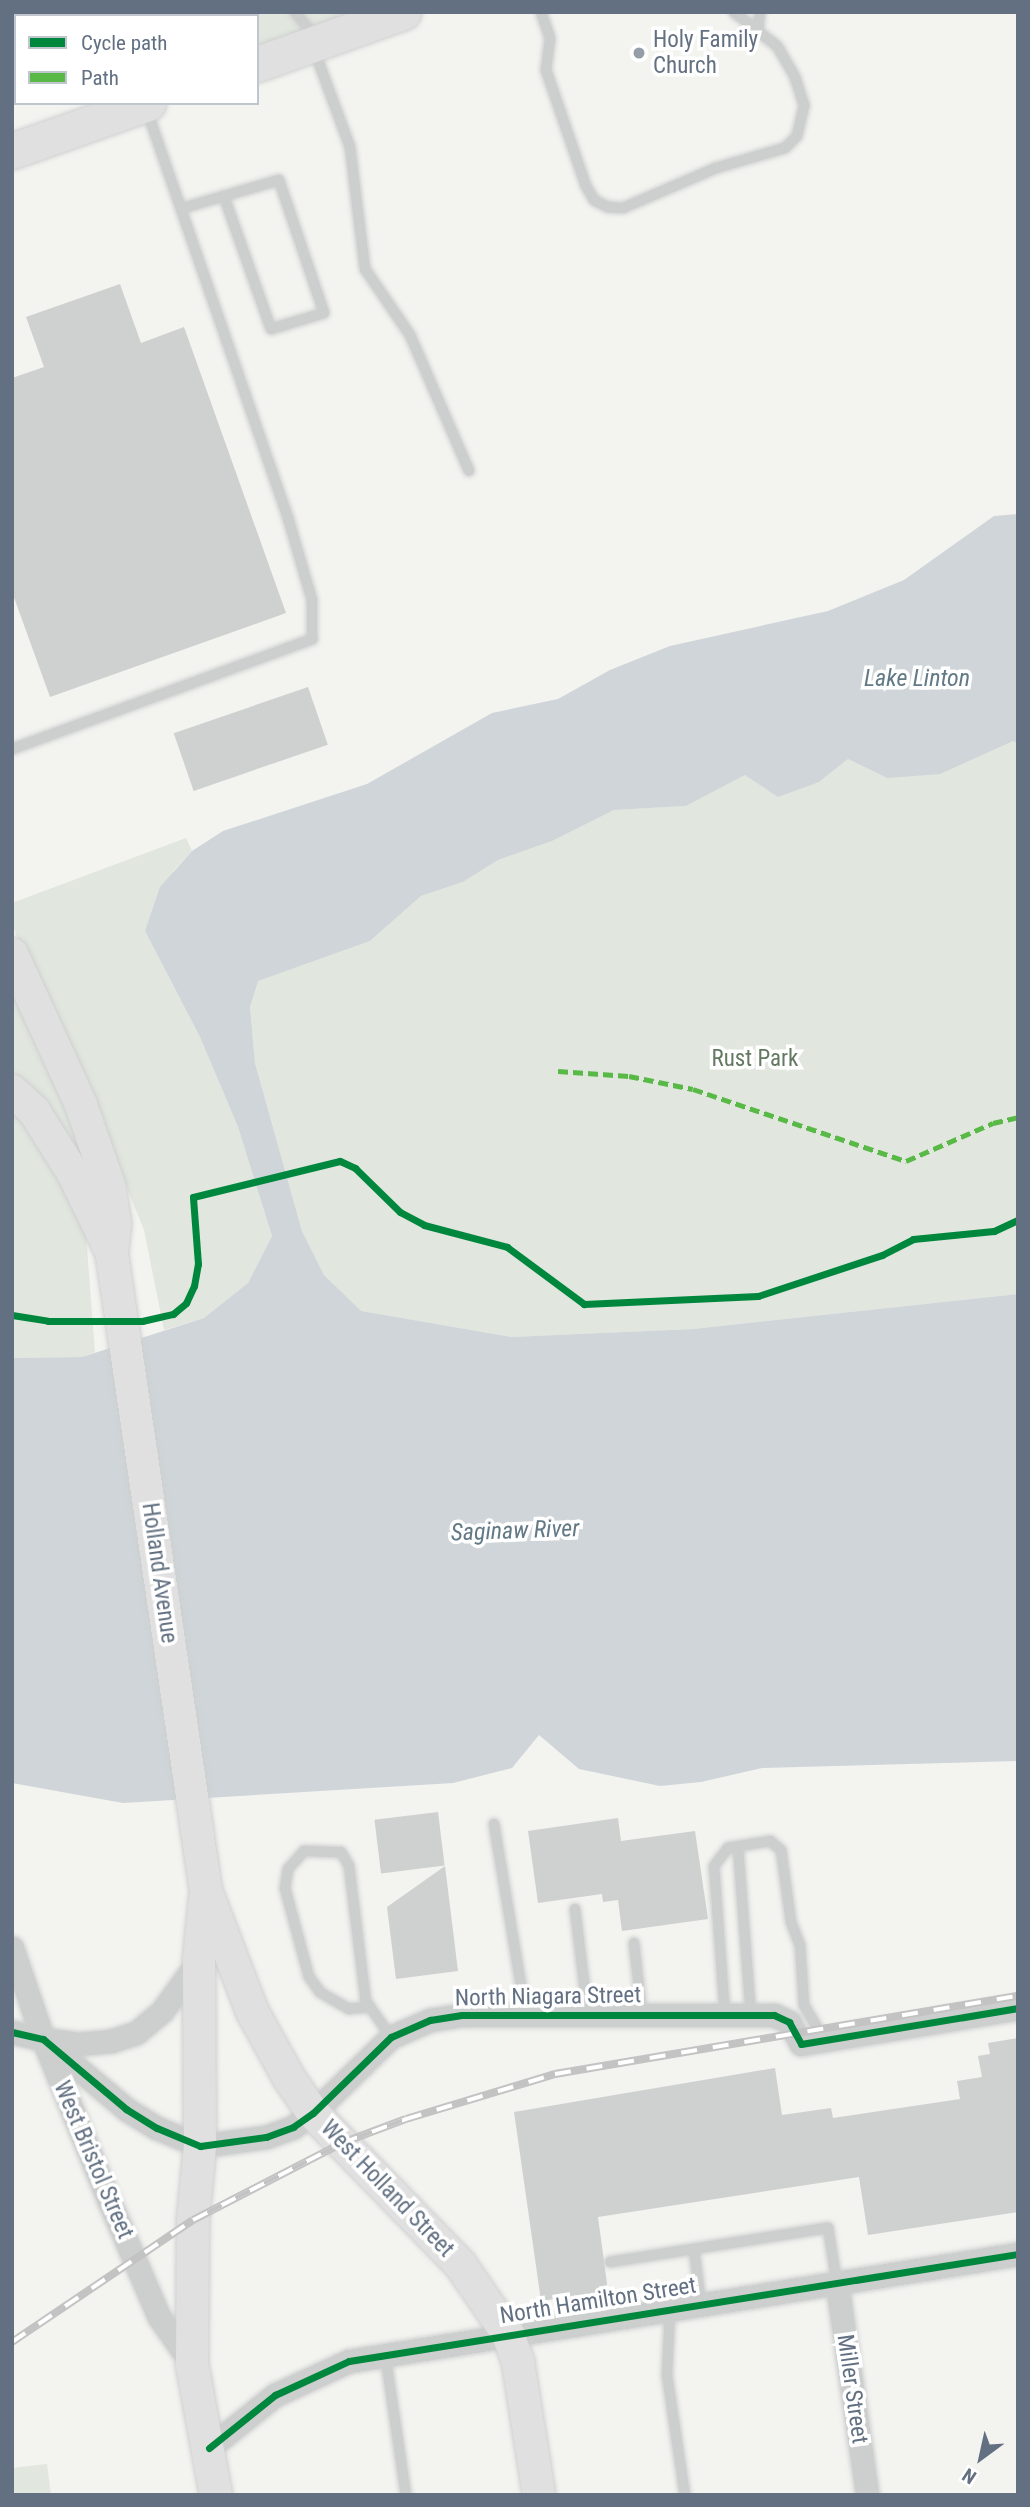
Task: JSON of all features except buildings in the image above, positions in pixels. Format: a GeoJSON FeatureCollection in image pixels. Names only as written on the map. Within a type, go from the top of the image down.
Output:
{"type":"FeatureCollection","features":[{"type":"Feature","properties":{"kind":"main road"},"geometry":{"type":"LineString","coordinates":[[259,63],[403,12]]}},
{"type":"Feature","properties":{"kind":"main road"},"geometry":{"type":"LineString","coordinates":[[12,151],[143,105]]}},
{"type":"Feature","properties":{"kind":"main road"},"geometry":{"type":"LineString","coordinates":[[12,954],[81,1105],[109,1185],[116,1224],[112,1255]]}},
{"type":"Feature","properties":{"kind":"main road"},"geometry":{"type":"LineString","coordinates":[[12,1091],[34,1111],[73,1173],[112,1255]]}},
{"type":"Feature","properties":{"kind":"main road","name":"Holland Avenue"},"geometry":{"type":"LineString","coordinates":[[112,1255],[206,1891]]}},
{"type":"Feature","properties":{"kind":"main road"},"geometry":{"type":"LineString","coordinates":[[206,1891],[199,1960],[200,2146],[193,2220],[192,2364],[216,2495]]}},
{"type":"Feature","properties":{"kind":"main road","name":"West Holland Street"},"geometry":{"type":"LineString","coordinates":[[206,1891],[252,2011],[313,2113],[460,2264],[508,2334],[518,2362],[539,2495]]}},
{"type":"Feature","properties":{"kind":"street","name":"West Bristol Street"},"geometry":{"type":"LineString","coordinates":[[12,1948],[43,2039],[159,2316],[192,2364]]}},
{"type":"Feature","properties":{"kind":"street"},"geometry":{"type":"LineString","coordinates":[[12,2032],[43,2039],[89,2043],[136,2033],[163,2010],[199,1960]]}},
{"type":"Feature","properties":{"kind":"street","name":"North Niagara Street"},"geometry":{"type":"LineString","coordinates":[[200,2146],[266,2137],[313,2113],[391,2036],[430,2020],[526,2015],[774,2015],[789,2022],[801,2043],[1018,2008]]}},
{"type":"Feature","properties":{"kind":"street"},"geometry":{"type":"LineString","coordinates":[[43,2039],[126,2109],[157,2128],[200,2146]]}},
{"type":"Feature","properties":{"kind":"street","name":"North Hamilton Street"},"geometry":{"type":"LineString","coordinates":[[209,2448],[275,2395],[349,2361],[1018,2254]]}},
{"type":"Feature","properties":{"kind":"street","name":"Miller Street"},"geometry":{"type":"LineString","coordinates":[[837,2283],[867,2495]]}},
{"type":"Feature","properties":{"kind":"lane"},"geometry":{"type":"LineString","coordinates":[[295,12],[315,43],[350,147],[365,268],[410,335],[469,471]]}},
{"type":"Feature","properties":{"kind":"lane"},"geometry":{"type":"LineString","coordinates":[[541,12],[550,38],[547,70],[586,186],[594,200],[608,207],[623,208],[716,168],[785,148],[797,136],[804,105],[795,76],[777,46],[734,12]]}},
{"type":"Feature","properties":{"kind":"lane"},"geometry":{"type":"LineString","coordinates":[[758,31],[760,12]]}},
{"type":"Feature","properties":{"kind":"lane"},"geometry":{"type":"LineString","coordinates":[[12,749],[312,639],[312,600],[298,553],[146,105]]}},
{"type":"Feature","properties":{"kind":"lane"},"geometry":{"type":"LineString","coordinates":[[183,208],[223,196],[279,180],[324,313],[271,330],[223,196]]}},
{"type":"Feature","properties":{"kind":"lane"},"geometry":{"type":"LineString","coordinates":[[494,1824],[526,2015]]}},
{"type":"Feature","properties":{"kind":"lane"},"geometry":{"type":"LineString","coordinates":[[725,2015],[714,1866],[722,1851],[770,1842],[781,1850],[791,1922],[800,1945],[804,2005],[824,2039]]}},
{"type":"Feature","properties":{"kind":"lane"},"geometry":{"type":"LineString","coordinates":[[737,1847],[751,2015]]}},
{"type":"Feature","properties":{"kind":"lane"},"geometry":{"type":"LineString","coordinates":[[370,2007],[349,2009],[320,1992],[309,1977],[285,1888],[288,1869],[304,1851],[341,1852],[349,1866],[370,2007],[391,2036]]}},
{"type":"Feature","properties":{"kind":"lane"},"geometry":{"type":"LineString","coordinates":[[575,1909],[588,2015]]}},
{"type":"Feature","properties":{"kind":"lane"},"geometry":{"type":"LineString","coordinates":[[634,1944],[642,2015]]}},
{"type":"Feature","properties":{"kind":"lane"},"geometry":{"type":"LineString","coordinates":[[610,2262],[828,2228],[837,2283]]}},
{"type":"Feature","properties":{"kind":"lane"},"geometry":{"type":"LineString","coordinates":[[694,2249],[701,2304]]}},
{"type":"Feature","properties":{"kind":"lane"},"geometry":{"type":"LineString","coordinates":[[670,2311],[667,2375],[685,2495]]}},
{"type":"Feature","properties":{"kind":"lane"},"geometry":{"type":"LineString","coordinates":[[386,2353],[406,2495]]}},
{"type":"Feature","properties":{"kind":"green space"},"geometry":{"type":"Polygon","coordinates":[[[169,12],[403,12],[259,63],[259,14],[169,12]]]}},
{"type":"Feature","properties":{"kind":"green space","name":"Rust Park"},"geometry":{"type":"Polygon","coordinates":[[[1013,741],[1018,744],[1018,1294],[693,1329],[511,1337],[360,1311],[324,1275],[302,1231],[255,1063],[250,1007],[257,981],[370,941],[421,896],[463,882],[498,860],[552,841],[614,810],[686,806],[745,775],[819,782],[848,759],[887,778],[1013,741]]]}},
{"type":"Feature","properties":{"kind":"green space"},"geometry":{"type":"Polygon","coordinates":[[[186,838],[192,851],[174,870],[145,931],[200,1037],[238,1127],[272,1236],[248,1283],[204,1318],[164,1330],[144,1230],[72,1054],[27,963],[12,924],[12,903],[186,838]]]}},
{"type":"Feature","properties":{"kind":"green space"},"geometry":{"type":"Polygon","coordinates":[[[12,990],[66,1100],[88,1170],[59,1121],[12,1071],[12,990]]]}},
{"type":"Feature","properties":{"kind":"green space"},"geometry":{"type":"Polygon","coordinates":[[[12,1106],[79,1207],[86,1235],[95,1352],[82,1357],[12,1358],[12,1106]]]}},
{"type":"Feature","properties":{"kind":"green space"},"geometry":{"type":"Polygon","coordinates":[[[47,2464],[51,2495],[12,2495],[12,2468],[47,2464]]]}},
{"type":"Feature","properties":{"kind":"water"},"geometry":{"type":"Polygon","coordinates":[[[1018,514],[1018,744],[1013,741],[940,774],[887,778],[848,759],[819,782],[778,797],[745,775],[686,806],[614,810],[552,841],[498,860],[463,882],[421,896],[370,941],[258,981],[250,1007],[255,1063],[302,1231],[324,1275],[361,1311],[511,1337],[693,1329],[1018,1294],[1018,1761],[762,1768],[701,1782],[660,1786],[579,1769],[539,1735],[512,1768],[453,1783],[123,1803],[12,1783],[12,1358],[82,1357],[204,1318],[248,1283],[272,1236],[238,1127],[200,1037],[145,931],[160,887],[192,851],[223,831],[367,784],[492,713],[558,699],[610,670],[670,646],[828,611],[904,580],[994,516],[1018,514]]]}},
{"type":"Feature","properties":{"kind":"railway"},"geometry":{"type":"LineString","coordinates":[[12,2342],[193,2220],[342,2143],[406,2119],[555,2074],[1018,1996]]}},
{"type":"Feature","properties":{"kind":"marked path"},"geometry":{"type":"LineString","coordinates":[[558,1071],[629,1076],[693,1089],[906,1161],[993,1123],[1018,1117]]}},
{"type":"Feature","properties":{"kind":"cycle path"},"geometry":{"type":"LineString","coordinates":[[12,1315],[48,1321],[142,1321],[173,1314],[186,1303],[194,1286],[198,1264],[193,1197],[340,1161],[355,1168],[400,1212],[424,1225],[507,1247],[584,1304],[758,1296],[882,1255],[913,1239],[994,1231],[1018,1220]]}},
{"type":"Feature","properties":{"kind":"cycle path"},"geometry":{"type":"LineString","coordinates":[[12,2032],[43,2039],[126,2109],[157,2128],[200,2146],[266,2137],[293,2127],[313,2113],[391,2037],[430,2020],[462,2015],[774,2015],[789,2022],[801,2044],[1018,2008]]}},
{"type":"Feature","properties":{"kind":"cycle path"},"geometry":{"type":"LineString","coordinates":[[209,2448],[275,2395],[349,2361],[1018,2254]]}},
{"type":"Feature","properties":{"kind":"place","name":"Holy Family Church"},"geometry":{"type":"Point","coordinates":[639,53]}},
{"type":"Feature","properties":{"kind":"water label","name":"Lake Linton"},"geometry":{"type":"Point","coordinates":[917,679]}},
{"type":"Feature","properties":{"kind":"water label","name":"Saginaw River"},"geometry":{"type":"Point","coordinates":[515,1531]}}]}
